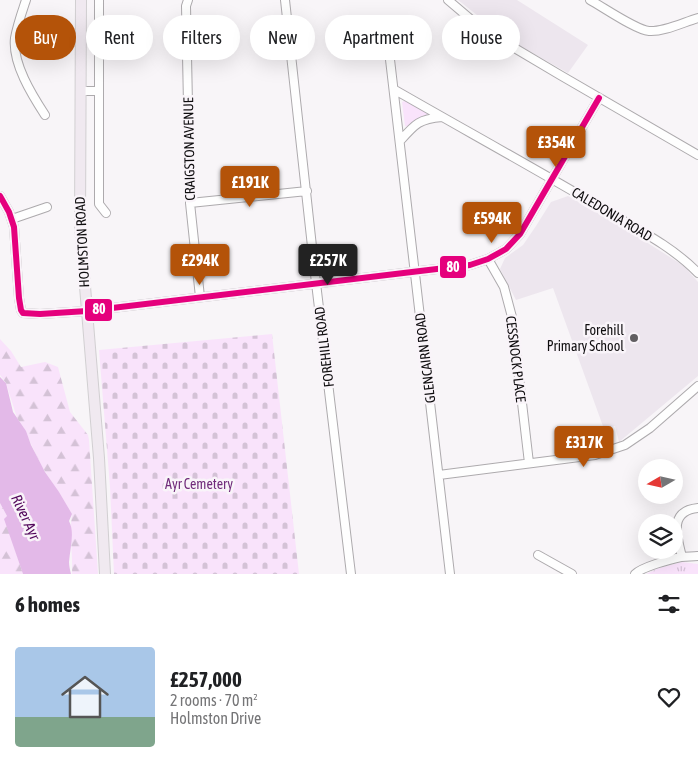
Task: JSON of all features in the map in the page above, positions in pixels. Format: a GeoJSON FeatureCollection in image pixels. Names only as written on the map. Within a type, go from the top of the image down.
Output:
{"type":"FeatureCollection","features":[{"type":"Feature","properties":{"kind":"main road","name":"HOLMSTON ROAD"},"geometry":{"type":"LineString","coordinates":[[81,0],[79,203],[99,458],[105,574]]}},
{"type":"Feature","properties":{"kind":"street"},"geometry":{"type":"LineString","coordinates":[[26,0],[15,40],[16,52],[28,88],[45,115]]}},
{"type":"Feature","properties":{"kind":"street","name":"HOLMSTON ROAD"},"geometry":{"type":"LineString","coordinates":[[99,0],[99,204],[106,213]]}},
{"type":"Feature","properties":{"kind":"street","name":"CRAIGSTON AVENUE"},"geometry":{"type":"LineString","coordinates":[[188,0],[186,6],[190,204],[200,297]]}},
{"type":"Feature","properties":{"kind":"street","name":"FOREHILL ROAD"},"geometry":{"type":"LineString","coordinates":[[286,0],[316,283],[351,574]]}},
{"type":"Feature","properties":{"kind":"street"},"geometry":{"type":"LineString","coordinates":[[448,0],[481,28],[698,155]]}},
{"type":"Feature","properties":{"kind":"street"},"geometry":{"type":"LineString","coordinates":[[590,0],[638,27],[649,31],[669,28],[698,18]]}},
{"type":"Feature","properties":{"kind":"street","name":"GLENCAIRN ROAD"},"geometry":{"type":"LineString","coordinates":[[391,60],[450,574]]}},
{"type":"Feature","properties":{"kind":"street","name":"CALEDONIA ROAD"},"geometry":{"type":"LineString","coordinates":[[394,90],[659,242],[687,262],[698,273]]}},
{"type":"Feature","properties":{"kind":"street"},"geometry":{"type":"LineString","coordinates":[[80,91],[99,91]]}},
{"type":"Feature","properties":{"kind":"street"},"geometry":{"type":"LineString","coordinates":[[0,196],[9,212],[14,227],[19,298],[21,310],[24,313],[40,314],[87,311],[470,265],[488,259],[506,249],[520,234],[599,98]]}},
{"type":"Feature","properties":{"kind":"street"},"geometry":{"type":"LineString","coordinates":[[400,141],[414,126],[424,120],[442,117]]}},
{"type":"Feature","properties":{"kind":"street"},"geometry":{"type":"LineString","coordinates":[[190,204],[307,191]]}},
{"type":"Feature","properties":{"kind":"street"},"geometry":{"type":"LineString","coordinates":[[12,219],[47,207]]}},
{"type":"Feature","properties":{"kind":"street","name":"CESSNOCK PLACE"},"geometry":{"type":"LineString","coordinates":[[488,259],[504,287],[512,317],[529,463]]}},
{"type":"Feature","properties":{"kind":"street"},"geometry":{"type":"LineString","coordinates":[[439,475],[595,455],[625,445],[650,428],[698,386]]}},
{"type":"Feature","properties":{"kind":"street"},"geometry":{"type":"LineString","coordinates":[[680,514],[688,509],[698,508]]}},
{"type":"Feature","properties":{"kind":"street"},"geometry":{"type":"LineString","coordinates":[[538,555],[572,574]]}},
{"type":"Feature","properties":{"kind":"street"},"geometry":{"type":"LineString","coordinates":[[683,557],[698,556]]}},
{"type":"Feature","properties":{"kind":"street"},"geometry":{"type":"LineString","coordinates":[[635,574],[637,571],[675,559]]}},
{"type":"Feature","properties":{"kind":"shaded area"},"geometry":{"type":"Polygon","coordinates":[[[458,0],[517,0],[588,45],[568,73],[520,46],[520,15],[477,15],[458,0]]]}},
{"type":"Feature","properties":{"kind":"shaded area","name":"Forehill Primary School"},"geometry":{"type":"Polygon","coordinates":[[[568,196],[624,228],[684,266],[698,282],[698,376],[619,442],[615,426],[604,429],[553,288],[516,300],[500,269],[505,258],[523,245],[551,202],[568,196]]]}},
{"type":"Feature","properties":{"kind":"green space"},"geometry":{"type":"Polygon","coordinates":[[[407,100],[427,112],[427,115],[420,117],[408,127],[405,126],[402,102],[407,100]]]}},
{"type":"Feature","properties":{"kind":"green space","name":"Ayr Cemetery"},"geometry":{"type":"Polygon","coordinates":[[[272,334],[299,574],[114,574],[110,487],[99,350],[272,334]]]}},
{"type":"Feature","properties":{"kind":"green space"},"geometry":{"type":"Polygon","coordinates":[[[0,339],[11,351],[21,367],[45,362],[58,367],[70,412],[88,435],[98,574],[72,574],[72,514],[41,465],[17,418],[6,383],[0,375],[0,339]]]}},
{"type":"Feature","properties":{"kind":"green space"},"geometry":{"type":"Polygon","coordinates":[[[0,503],[7,516],[5,519],[23,574],[0,574],[0,503]]]}},
{"type":"Feature","properties":{"kind":"green space"},"geometry":{"type":"Polygon","coordinates":[[[682,562],[698,564],[698,574],[646,574],[659,568],[682,562]]]}},
{"type":"Feature","properties":{"kind":"water","name":"River Ayr"},"geometry":{"type":"Polygon","coordinates":[[[0,377],[6,383],[13,412],[26,431],[45,472],[72,514],[69,521],[72,535],[69,562],[71,574],[23,574],[4,519],[7,516],[0,503],[0,377]]]}},
{"type":"Feature","properties":{"kind":"transit line","name":"80"},"geometry":{"type":"LineString","coordinates":[[0,196],[9,212],[14,227],[19,298],[23,313],[40,314],[87,311],[470,265],[488,259],[506,249],[520,234],[599,98]]}},
{"type":"Feature","properties":{"kind":"place","name":"Forehill Primary School"},"geometry":{"type":"Point","coordinates":[634,338]}}]}
